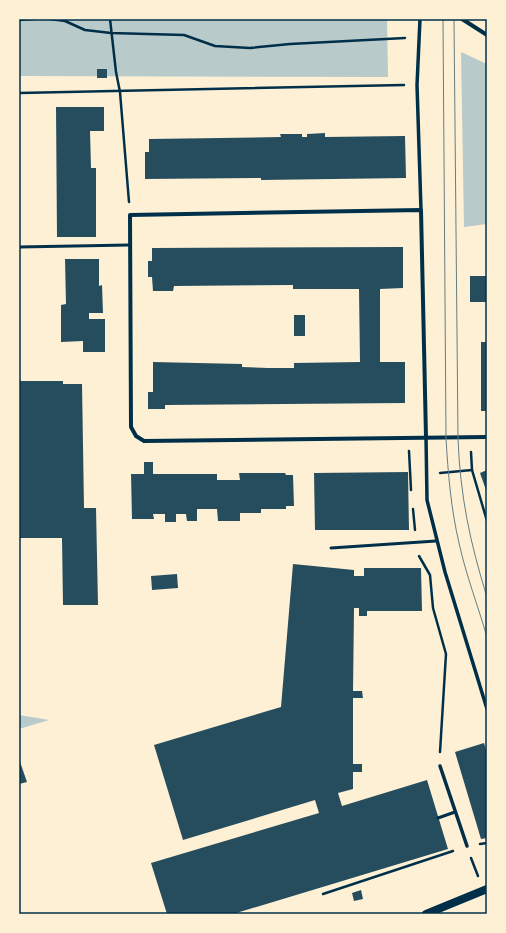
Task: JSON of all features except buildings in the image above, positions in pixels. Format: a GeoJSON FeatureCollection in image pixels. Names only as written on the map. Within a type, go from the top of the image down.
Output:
{"type":"FeatureCollection","features":[{"type":"Feature","properties":{"kind":"main road"},"geometry":{"type":"LineString","coordinates":[[426,914],[487,889]]}},
{"type":"Feature","properties":{"kind":"street"},"geometry":{"type":"LineString","coordinates":[[420,19],[418,85],[427,500],[444,572],[487,708]]}},
{"type":"Feature","properties":{"kind":"street"},"geometry":{"type":"LineString","coordinates":[[462,19],[487,35]]}},
{"type":"Feature","properties":{"kind":"street"},"geometry":{"type":"LineString","coordinates":[[421,210],[130,215],[131,427],[136,436],[144,441],[487,437]]}},
{"type":"Feature","properties":{"kind":"street"},"geometry":{"type":"LineString","coordinates":[[440,766],[467,846]]}},
{"type":"Feature","properties":{"kind":"lane"},"geometry":{"type":"LineString","coordinates":[[19,247],[129,244]]}},
{"type":"Feature","properties":{"kind":"lane"},"geometry":{"type":"LineString","coordinates":[[331,548],[436,541]]}},
{"type":"Feature","properties":{"kind":"lane"},"geometry":{"type":"LineString","coordinates":[[438,818],[455,812]]}},
{"type":"Feature","properties":{"kind":"path"},"geometry":{"type":"LineString","coordinates":[[19,20],[34,19]]}},
{"type":"Feature","properties":{"kind":"path"},"geometry":{"type":"LineString","coordinates":[[50,19],[65,21],[85,30],[111,33],[184,35],[215,46],[250,48],[290,44],[420,37]]}},
{"type":"Feature","properties":{"kind":"path"},"geometry":{"type":"LineString","coordinates":[[110,19],[116,72],[120,92],[130,215]]}},
{"type":"Feature","properties":{"kind":"path"},"geometry":{"type":"LineString","coordinates":[[19,93],[418,85]]}},
{"type":"Feature","properties":{"kind":"path"},"geometry":{"type":"LineString","coordinates":[[409,437],[411,490]]}},
{"type":"Feature","properties":{"kind":"path"},"geometry":{"type":"LineString","coordinates":[[470,437],[472,470],[487,521]]}},
{"type":"Feature","properties":{"kind":"path"},"geometry":{"type":"LineString","coordinates":[[413,505],[417,554],[430,575],[433,608],[446,654],[440,766]]}},
{"type":"Feature","properties":{"kind":"path"},"geometry":{"type":"LineString","coordinates":[[323,894],[467,846]]}},
{"type":"Feature","properties":{"kind":"path"},"geometry":{"type":"LineString","coordinates":[[471,858],[479,878]]}},
{"type":"Feature","properties":{"kind":"shaded area"},"geometry":{"type":"Polygon","coordinates":[[[19,19],[387,19],[388,77],[19,76],[19,19]]]}},
{"type":"Feature","properties":{"kind":"shaded area"},"geometry":{"type":"Polygon","coordinates":[[[461,52],[487,64],[487,224],[464,227],[461,52]]]}},
{"type":"Feature","properties":{"kind":"shaded area"},"geometry":{"type":"Polygon","coordinates":[[[19,715],[49,720],[19,729],[19,715]]]}},
{"type":"Feature","properties":{"kind":"tram line"},"geometry":{"type":"LineString","coordinates":[[443,19],[446,438],[449,478],[456,530],[487,637]]}},
{"type":"Feature","properties":{"kind":"tram line"},"geometry":{"type":"LineString","coordinates":[[454,19],[459,459],[467,519],[487,597]]}}]}
